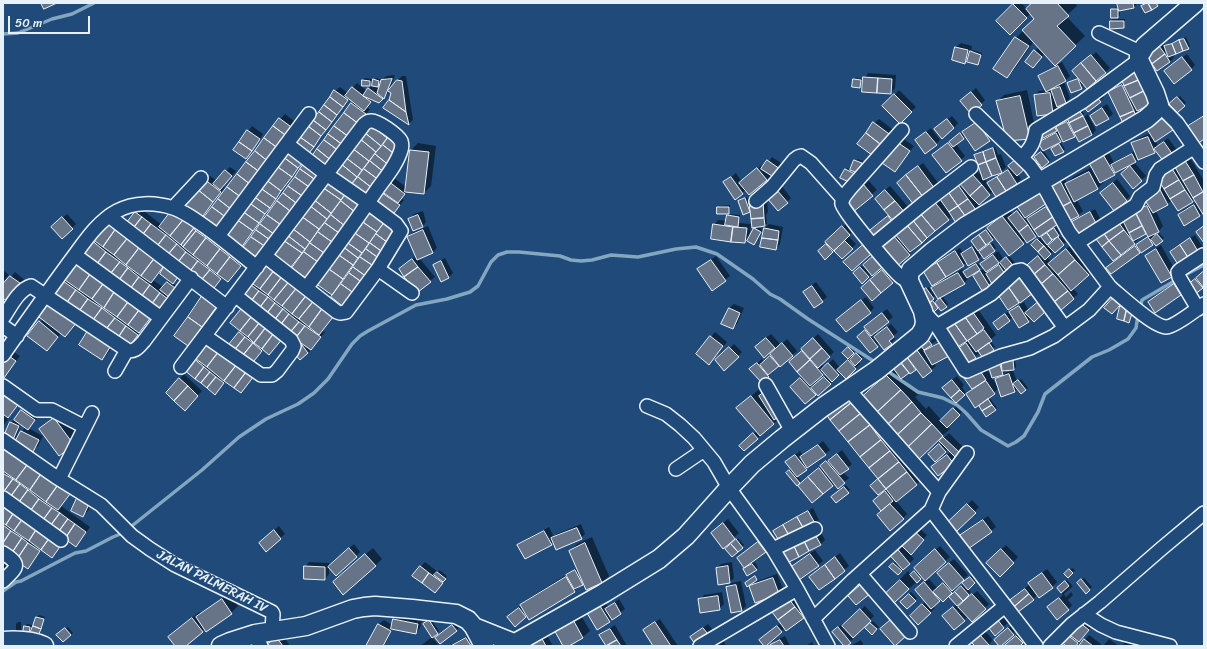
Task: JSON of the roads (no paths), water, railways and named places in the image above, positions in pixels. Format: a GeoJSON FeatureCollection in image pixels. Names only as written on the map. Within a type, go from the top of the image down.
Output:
{"type":"FeatureCollection","features":[{"type":"Feature","properties":{"kind":"street"},"geometry":{"type":"LineString","coordinates":[[1022,157],[1033,143],[1036,130],[1082,102],[1140,56],[1145,46],[1188,5]]}},
{"type":"Feature","properties":{"kind":"street"},"geometry":{"type":"LineString","coordinates":[[1099,33],[1140,56],[1159,105],[1177,123],[1204,162]]}},
{"type":"Feature","properties":{"kind":"street"},"geometry":{"type":"LineString","coordinates":[[474,627],[512,645],[604,593],[659,559],[686,536],[752,464],[823,407],[882,366],[920,335],[924,328],[925,321],[923,311],[909,281],[911,270],[966,226],[1146,119],[1159,105]]}},
{"type":"Feature","properties":{"kind":"street"},"geometry":{"type":"LineString","coordinates":[[218,236],[309,114]]}},
{"type":"Feature","properties":{"kind":"street"},"geometry":{"type":"LineString","coordinates":[[976,114],[1022,157],[1041,181],[1069,232],[1110,287],[1139,311],[1161,326],[1172,326],[1201,307],[1180,278],[1178,272],[1203,256]]}},
{"type":"Feature","properties":{"kind":"street"},"geometry":{"type":"LineString","coordinates":[[181,367],[206,336],[366,122],[372,120],[380,123],[400,139],[402,148],[393,166],[368,203],[307,287]]}},
{"type":"Feature","properties":{"kind":"street"},"geometry":{"type":"LineString","coordinates":[[902,130],[848,190],[842,204],[846,211],[899,276],[909,281]]}},
{"type":"Feature","properties":{"kind":"street"},"geometry":{"type":"LineString","coordinates":[[265,256],[307,287],[337,312],[343,313],[346,312],[378,269],[401,231],[396,224],[287,144]]}},
{"type":"Feature","properties":{"kind":"street"},"geometry":{"type":"LineString","coordinates":[[1077,243],[1136,205],[1140,198],[1153,187],[1156,175],[1160,169],[1193,148]]}},
{"type":"Feature","properties":{"kind":"street"},"geometry":{"type":"LineString","coordinates":[[756,201],[772,187],[794,160],[801,156],[811,162],[843,199]]}},
{"type":"Feature","properties":{"kind":"street"},"geometry":{"type":"LineString","coordinates":[[873,245],[971,167]]}},
{"type":"Feature","properties":{"kind":"street"},"geometry":{"type":"LineString","coordinates":[[173,208],[201,178]]}},
{"type":"Feature","properties":{"kind":"street"},"geometry":{"type":"LineString","coordinates":[[3,355],[45,295],[93,232],[109,216],[128,207],[151,203],[183,212],[218,236],[257,267]]}},
{"type":"Feature","properties":{"kind":"street"},"geometry":{"type":"LineString","coordinates":[[109,216],[227,307]]}},
{"type":"Feature","properties":{"kind":"street"},"geometry":{"type":"LineString","coordinates":[[75,255],[161,318]]}},
{"type":"Feature","properties":{"kind":"street"},"geometry":{"type":"LineString","coordinates":[[378,269],[412,293]]}},
{"type":"Feature","properties":{"kind":"street"},"geometry":{"type":"LineString","coordinates":[[937,326],[991,294],[1016,271],[1021,270],[1065,328]]}},
{"type":"Feature","properties":{"kind":"street"},"geometry":{"type":"LineString","coordinates":[[3,318],[20,294],[31,286],[127,350],[132,351],[136,349],[191,278]]}},
{"type":"Feature","properties":{"kind":"street"},"geometry":{"type":"LineString","coordinates":[[923,311],[937,326],[964,370],[967,371],[1001,356],[1030,348],[1054,336],[1089,310],[1110,287]]}},
{"type":"Feature","properties":{"kind":"street"},"geometry":{"type":"LineString","coordinates":[[206,336],[261,375],[272,375],[277,371],[292,351],[294,346],[291,340],[236,296]]}},
{"type":"Feature","properties":{"kind":"street"},"geometry":{"type":"LineString","coordinates":[[3,326],[17,336]]}},
{"type":"Feature","properties":{"kind":"street"},"geometry":{"type":"LineString","coordinates":[[115,372],[127,350]]}},
{"type":"Feature","properties":{"kind":"street"},"geometry":{"type":"LineString","coordinates":[[766,385],[792,431]]}},
{"type":"Feature","properties":{"kind":"street"},"geometry":{"type":"LineString","coordinates":[[3,386],[37,410],[52,410],[85,427]]}},
{"type":"Feature","properties":{"kind":"street"},"geometry":{"type":"LineString","coordinates":[[848,389],[939,492]]}},
{"type":"Feature","properties":{"kind":"street"},"geometry":{"type":"LineString","coordinates":[[647,406],[672,418],[689,433],[714,462],[729,488],[773,550],[797,589],[828,646]]}},
{"type":"Feature","properties":{"kind":"street"},"geometry":{"type":"LineString","coordinates":[[59,479],[92,413]]}},
{"type":"Feature","properties":{"kind":"street","name":"JALAN PALMERAH IV"},"geometry":{"type":"LineString","coordinates":[[3,440],[59,479],[101,505],[128,532],[150,549],[175,565],[271,612],[273,614],[272,631]]}},
{"type":"Feature","properties":{"kind":"street"},"geometry":{"type":"LineString","coordinates":[[676,469],[704,450]]}},
{"type":"Feature","properties":{"kind":"street"},"geometry":{"type":"LineString","coordinates":[[813,619],[931,510],[939,492],[967,453]]}},
{"type":"Feature","properties":{"kind":"street"},"geometry":{"type":"LineString","coordinates":[[3,498],[61,540]]}},
{"type":"Feature","properties":{"kind":"street"},"geometry":{"type":"LineString","coordinates":[[931,510],[1036,646]]}},
{"type":"Feature","properties":{"kind":"street"},"geometry":{"type":"LineString","coordinates":[[1050,646],[1072,624],[1204,513]]}},
{"type":"Feature","properties":{"kind":"street"},"geometry":{"type":"LineString","coordinates":[[773,550],[815,529]]}},
{"type":"Feature","properties":{"kind":"street"},"geometry":{"type":"LineString","coordinates":[[3,552],[12,558],[16,566],[3,581]]}},
{"type":"Feature","properties":{"kind":"street"},"geometry":{"type":"LineString","coordinates":[[860,574],[910,632]]}},
{"type":"Feature","properties":{"kind":"street"},"geometry":{"type":"LineString","coordinates":[[700,646],[797,589]]}},
{"type":"Feature","properties":{"kind":"street"},"geometry":{"type":"LineString","coordinates":[[221,646],[230,642],[257,640],[272,631],[306,626],[354,609],[375,606],[456,614],[468,620],[474,627],[484,646]]}},
{"type":"Feature","properties":{"kind":"street"},"geometry":{"type":"LineString","coordinates":[[956,646],[1005,606]]}},
{"type":"Feature","properties":{"kind":"street"},"geometry":{"type":"LineString","coordinates":[[1084,614],[1101,625],[1116,632],[1170,646]]}},
{"type":"Feature","properties":{"kind":"street"},"geometry":{"type":"LineString","coordinates":[[3,641],[27,641],[44,646]]}},
{"type":"Feature","properties":{"kind":"waterway"},"geometry":{"type":"LineString","coordinates":[[3,34],[18,33],[52,19],[72,14],[94,3]]}},
{"type":"Feature","properties":{"kind":"waterway"},"geometry":{"type":"LineString","coordinates":[[128,529],[202,470],[239,437],[266,419],[298,404],[314,393],[328,379],[352,344],[360,336],[416,305],[447,299],[470,292],[478,286],[491,262],[498,255],[507,252],[560,256],[571,260],[581,261],[611,255],[638,257],[676,249],[696,247],[717,254],[753,279],[770,294],[780,299],[878,364]]}},
{"type":"Feature","properties":{"kind":"waterway"},"geometry":{"type":"LineString","coordinates":[[1140,309],[1142,300],[1204,265]]}},
{"type":"Feature","properties":{"kind":"waterway"},"geometry":{"type":"LineString","coordinates":[[886,370],[918,392],[943,398],[957,405],[981,430],[1008,446],[1024,436],[1038,412],[1045,394],[1092,357],[1109,350],[1128,339],[1136,328],[1138,315]]}},
{"type":"Feature","properties":{"kind":"waterway"},"geometry":{"type":"LineString","coordinates":[[3,591],[16,582],[21,581],[75,553],[86,551],[123,533]]}}]}
